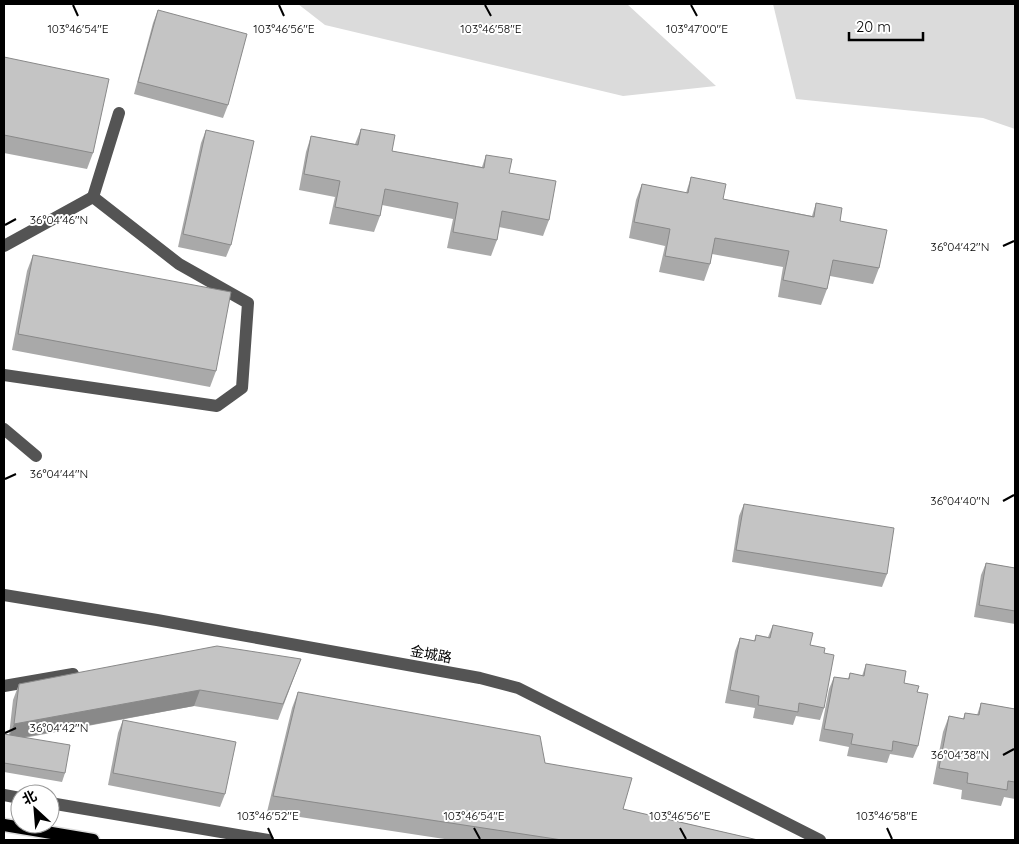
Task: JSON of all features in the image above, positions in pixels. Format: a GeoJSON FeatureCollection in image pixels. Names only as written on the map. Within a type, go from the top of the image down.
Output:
{"type":"FeatureCollection","features":[{"type":"Feature","properties":{"kind":"main road"},"geometry":{"type":"LineString","coordinates":[[4,825],[93,840]]}},
{"type":"Feature","properties":{"kind":"street"},"geometry":{"type":"LineString","coordinates":[[4,246],[93,197],[120,113]]}},
{"type":"Feature","properties":{"kind":"street"},"geometry":{"type":"LineString","coordinates":[[4,375],[217,406],[242,388],[248,303],[179,264],[93,197]]}},
{"type":"Feature","properties":{"kind":"street"},"geometry":{"type":"LineString","coordinates":[[4,429],[36,456]]}},
{"type":"Feature","properties":{"kind":"street","name":"金城路"},"geometry":{"type":"LineString","coordinates":[[4,595],[157,620],[480,678],[518,688],[820,840]]}},
{"type":"Feature","properties":{"kind":"street"},"geometry":{"type":"LineString","coordinates":[[4,686],[88,672]]}},
{"type":"Feature","properties":{"kind":"street"},"geometry":{"type":"LineString","coordinates":[[60,805],[268,840]]}},
{"type":"Feature","properties":{"kind":"shaded area"},"geometry":{"type":"Polygon","coordinates":[[[298,4],[627,4],[716,86],[623,96],[325,25],[298,4]]]}},
{"type":"Feature","properties":{"kind":"shaded area"},"geometry":{"type":"Polygon","coordinates":[[[773,4],[1015,4],[1015,129],[983,118],[796,99],[773,4]]]}},
{"type":"Feature","properties":{"kind":"building"},"geometry":{"type":"Polygon","coordinates":[[[158,10],[247,34],[228,105],[138,82],[158,10]]]}},
{"type":"Feature","properties":{"kind":"building"},"geometry":{"type":"Polygon","coordinates":[[[4,57],[109,79],[93,153],[4,135],[4,57]]]}},
{"type":"Feature","properties":{"kind":"building"},"geometry":{"type":"Polygon","coordinates":[[[361,129],[395,135],[392,151],[484,168],[486,155],[512,159],[509,173],[556,181],[549,220],[502,211],[497,240],[453,232],[458,203],[385,189],[380,216],[335,207],[340,181],[304,174],[311,136],[358,145],[361,129]]]}},
{"type":"Feature","properties":{"kind":"building"},"geometry":{"type":"Polygon","coordinates":[[[206,130],[254,141],[231,245],[183,234],[206,130]]]}},
{"type":"Feature","properties":{"kind":"building"},"geometry":{"type":"Polygon","coordinates":[[[691,177],[726,184],[723,199],[814,217],[816,203],[842,208],[840,221],[887,230],[879,268],[833,260],[827,289],[783,280],[789,251],[715,238],[710,264],[665,256],[670,229],[634,222],[642,184],[688,193],[691,177]]]}},
{"type":"Feature","properties":{"kind":"building"},"geometry":{"type":"Polygon","coordinates":[[[33,255],[231,292],[216,371],[18,334],[33,255]]]}},
{"type":"Feature","properties":{"kind":"building"},"geometry":{"type":"Polygon","coordinates":[[[744,504],[894,528],[887,574],[736,550],[744,504]]]}},
{"type":"Feature","properties":{"kind":"building"},"geometry":{"type":"Polygon","coordinates":[[[986,563],[1015,568],[1015,611],[979,605],[986,563]]]}},
{"type":"Feature","properties":{"kind":"building"},"geometry":{"type":"Polygon","coordinates":[[[773,625],[813,633],[810,645],[825,648],[824,653],[834,655],[824,708],[799,703],[798,712],[758,705],[759,696],[730,690],[740,638],[755,641],[756,635],[770,638],[773,625]]]}},
{"type":"Feature","properties":{"kind":"building"},"geometry":{"type":"Polygon","coordinates":[[[217,646],[301,659],[283,704],[200,690],[14,724],[19,684],[217,646]]]}},
{"type":"Feature","properties":{"kind":"building"},"geometry":{"type":"Polygon","coordinates":[[[866,664],[906,671],[904,683],[919,686],[917,692],[928,694],[918,746],[893,741],[892,751],[851,744],[853,734],[824,729],[834,677],[849,679],[850,673],[864,676],[866,664]]]}},
{"type":"Feature","properties":{"kind":"building"},"geometry":{"type":"Polygon","coordinates":[[[298,692],[540,736],[545,763],[632,778],[623,809],[758,840],[562,840],[273,796],[298,692]]]}},
{"type":"Feature","properties":{"kind":"building"},"geometry":{"type":"Polygon","coordinates":[[[981,703],[1015,709],[1015,782],[1008,781],[1007,790],[967,783],[968,773],[939,768],[949,716],[964,719],[965,713],[979,715],[981,703]]]}},
{"type":"Feature","properties":{"kind":"building"},"geometry":{"type":"Polygon","coordinates":[[[123,720],[236,742],[225,794],[113,773],[123,720]]]}},
{"type":"Feature","properties":{"kind":"building"},"geometry":{"type":"Polygon","coordinates":[[[4,734],[70,745],[65,773],[4,763],[4,734]]]}}]}
